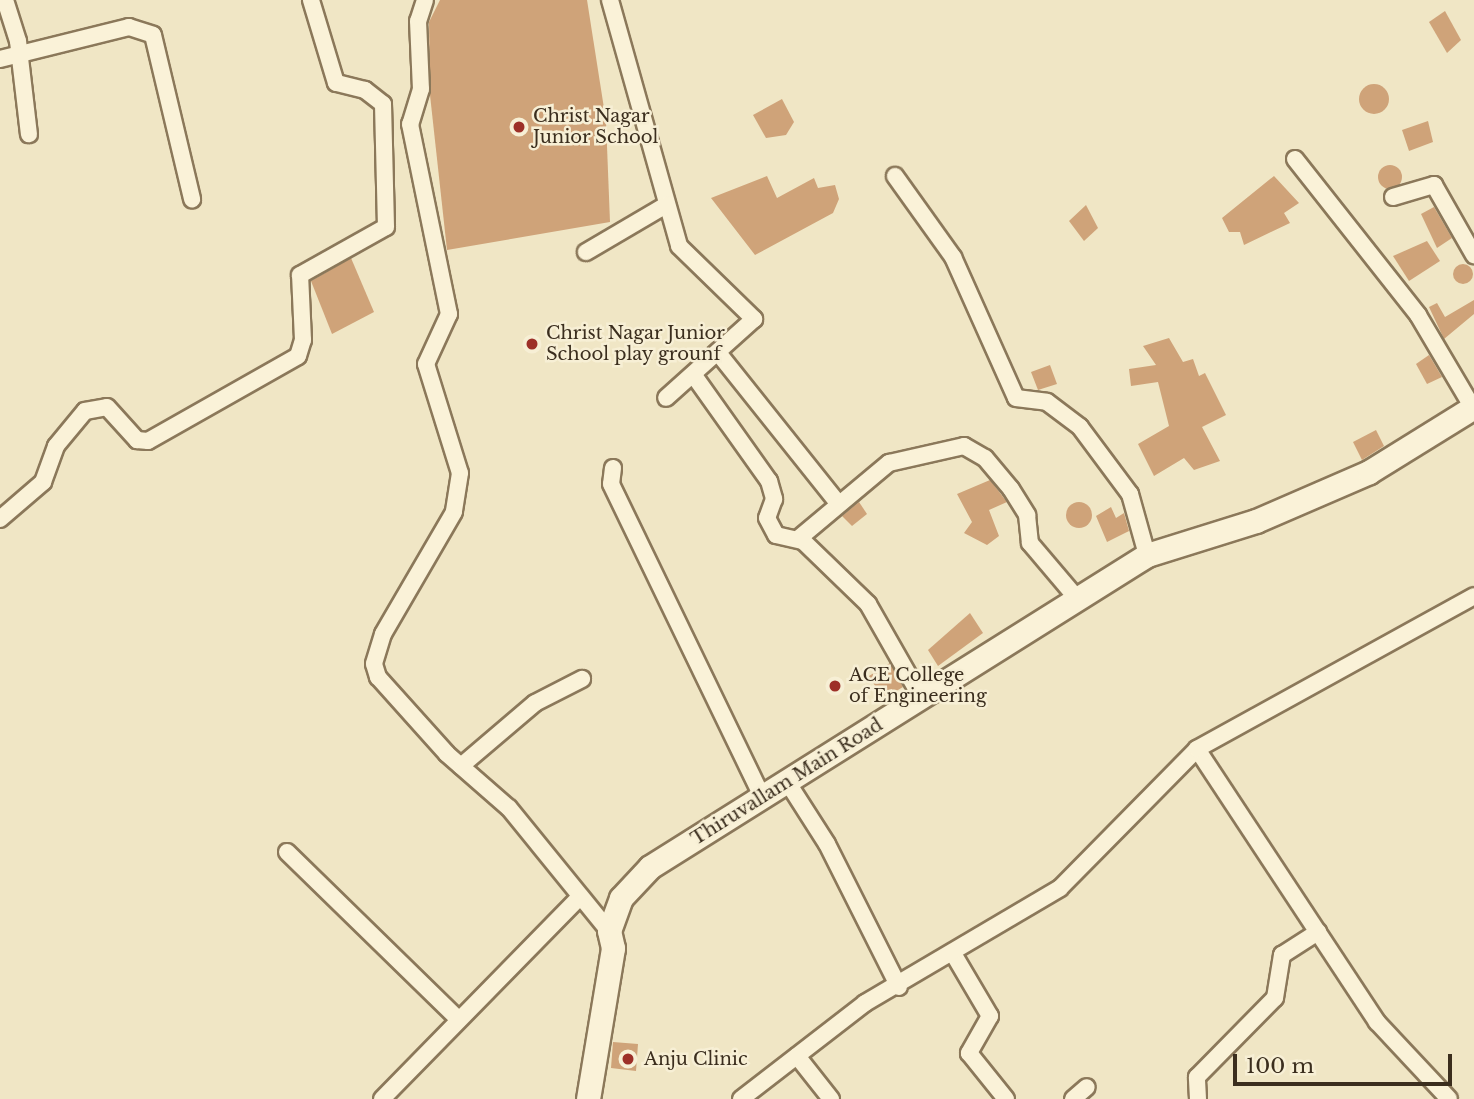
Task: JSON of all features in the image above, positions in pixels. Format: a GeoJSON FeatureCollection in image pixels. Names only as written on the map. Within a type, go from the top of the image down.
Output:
{"type":"FeatureCollection","features":[{"type":"Feature","properties":{"kind":"main road","name":"Thiruvallam Main Road"},"geometry":{"type":"LineString","coordinates":[[588,1099],[613,948],[609,931],[621,898],[650,867],[764,799],[1075,596],[1147,555],[1256,521],[1369,472],[1473,407]]}},
{"type":"Feature","properties":{"kind":"street"},"geometry":{"type":"LineString","coordinates":[[5,0],[19,54],[29,134]]}},
{"type":"Feature","properties":{"kind":"street"},"geometry":{"type":"LineString","coordinates":[[0,519],[43,482],[56,446],[85,411],[107,407],[137,440],[148,442],[298,356],[303,340],[300,275],[386,227],[383,104],[365,90],[336,83],[311,0]]}},
{"type":"Feature","properties":{"kind":"street"},"geometry":{"type":"LineString","coordinates":[[425,0],[418,21],[421,89],[410,124],[449,314],[426,365],[460,472],[454,512],[383,634],[374,664],[378,677],[461,765],[509,808],[578,899],[609,931]]}},
{"type":"Feature","properties":{"kind":"street"},"geometry":{"type":"LineString","coordinates":[[610,0],[679,246],[754,319],[695,377],[666,398]]}},
{"type":"Feature","properties":{"kind":"street"},"geometry":{"type":"LineString","coordinates":[[0,59],[129,27],[153,35],[192,200]]}},
{"type":"Feature","properties":{"kind":"street"},"geometry":{"type":"LineString","coordinates":[[1295,159],[1418,315],[1473,407]]}},
{"type":"Feature","properties":{"kind":"street"},"geometry":{"type":"LineString","coordinates":[[895,176],[953,257],[1016,398],[1047,402],[1080,427],[1130,495],[1147,555]]}},
{"type":"Feature","properties":{"kind":"street"},"geometry":{"type":"LineString","coordinates":[[1393,198],[1434,185],[1474,255]]}},
{"type":"Feature","properties":{"kind":"street"},"geometry":{"type":"LineString","coordinates":[[586,252],[666,205]]}},
{"type":"Feature","properties":{"kind":"street"},"geometry":{"type":"LineString","coordinates":[[719,354],[837,502]]}},
{"type":"Feature","properties":{"kind":"street"},"geometry":{"type":"LineString","coordinates":[[695,377],[769,481],[774,499],[767,519],[776,535],[798,539],[880,619],[921,697]]}},
{"type":"Feature","properties":{"kind":"street"},"geometry":{"type":"LineString","coordinates":[[798,539],[837,502],[898,458],[972,448],[1011,489],[1027,515],[1030,543],[1075,596]]}},
{"type":"Feature","properties":{"kind":"street"},"geometry":{"type":"LineString","coordinates":[[613,468],[615,491],[764,799]]}},
{"type":"Feature","properties":{"kind":"street"},"geometry":{"type":"LineString","coordinates":[[741,1099],[865,1003],[954,955],[1060,888],[1197,749],[1474,596]]}},
{"type":"Feature","properties":{"kind":"street"},"geometry":{"type":"LineString","coordinates":[[461,765],[536,703],[582,679]]}},
{"type":"Feature","properties":{"kind":"street"},"geometry":{"type":"LineString","coordinates":[[1197,749],[1377,1022],[1449,1099]]}},
{"type":"Feature","properties":{"kind":"street"},"geometry":{"type":"LineString","coordinates":[[788,783],[827,844],[899,987]]}},
{"type":"Feature","properties":{"kind":"street"},"geometry":{"type":"LineString","coordinates":[[287,852],[460,1020]]}},
{"type":"Feature","properties":{"kind":"street"},"geometry":{"type":"LineString","coordinates":[[382,1099],[578,899]]}},
{"type":"Feature","properties":{"kind":"street"},"geometry":{"type":"LineString","coordinates":[[1198,1099],[1197,1077],[1275,998],[1282,955],[1318,932]]}},
{"type":"Feature","properties":{"kind":"street"},"geometry":{"type":"LineString","coordinates":[[954,955],[990,1016],[969,1053],[1006,1099]]}},
{"type":"Feature","properties":{"kind":"street"},"geometry":{"type":"LineString","coordinates":[[797,1056],[831,1099]]}},
{"type":"Feature","properties":{"kind":"street"},"geometry":{"type":"LineString","coordinates":[[1073,1099],[1087,1087]]}},
{"type":"Feature","properties":{"kind":"building","name":"Christ Nagar Junior School"},"geometry":{"type":"Polygon","coordinates":[[[440,0],[587,0],[606,121],[610,222],[447,250],[430,95],[429,22],[440,0]]]}},
{"type":"Feature","properties":{"kind":"building"},"geometry":{"type":"Polygon","coordinates":[[[1445,11],[1461,40],[1447,53],[1429,22],[1445,11]]]}},
{"type":"Feature","properties":{"kind":"building"},"geometry":{"type":"Polygon","coordinates":[[[1374,84],[1384,89],[1389,99],[1384,109],[1374,114],[1364,109],[1359,99],[1364,89],[1374,84]]]}},
{"type":"Feature","properties":{"kind":"building"},"geometry":{"type":"Polygon","coordinates":[[[782,99],[794,122],[786,135],[766,138],[753,115],[782,99]]]}},
{"type":"Feature","properties":{"kind":"building"},"geometry":{"type":"Polygon","coordinates":[[[1428,121],[1433,142],[1409,151],[1402,130],[1428,121]]]}},
{"type":"Feature","properties":{"kind":"building"},"geometry":{"type":"Polygon","coordinates":[[[1390,165],[1398,169],[1402,177],[1398,185],[1390,189],[1382,185],[1378,177],[1382,169],[1390,165]]]}},
{"type":"Feature","properties":{"kind":"building"},"geometry":{"type":"Polygon","coordinates":[[[767,176],[777,198],[814,178],[818,188],[835,185],[839,199],[833,213],[755,255],[711,198],[767,176]]]}},
{"type":"Feature","properties":{"kind":"building"},"geometry":{"type":"Polygon","coordinates":[[[1274,176],[1299,203],[1284,213],[1290,223],[1244,245],[1240,232],[1229,232],[1222,218],[1274,176]]]}},
{"type":"Feature","properties":{"kind":"building"},"geometry":{"type":"Polygon","coordinates":[[[1086,205],[1098,228],[1084,241],[1069,221],[1086,205]]]}},
{"type":"Feature","properties":{"kind":"building"},"geometry":{"type":"Polygon","coordinates":[[[1434,207],[1452,238],[1437,248],[1421,214],[1434,207]]]}},
{"type":"Feature","properties":{"kind":"building"},"geometry":{"type":"Polygon","coordinates":[[[1427,241],[1440,261],[1409,281],[1393,256],[1427,241]]]}},
{"type":"Feature","properties":{"kind":"building"},"geometry":{"type":"Polygon","coordinates":[[[351,258],[374,312],[332,334],[311,281],[351,258]]]}},
{"type":"Feature","properties":{"kind":"building"},"geometry":{"type":"Polygon","coordinates":[[[1463,264],[1470,267],[1473,274],[1470,281],[1463,284],[1456,281],[1453,274],[1456,267],[1463,264]]]}},
{"type":"Feature","properties":{"kind":"building"},"geometry":{"type":"Polygon","coordinates":[[[1474,300],[1474,314],[1444,339],[1429,307],[1437,303],[1445,317],[1474,300]]]}},
{"type":"Feature","properties":{"kind":"building"},"geometry":{"type":"Polygon","coordinates":[[[1169,338],[1183,362],[1193,359],[1199,376],[1205,373],[1226,415],[1202,427],[1220,461],[1194,470],[1184,458],[1154,476],[1138,444],[1169,426],[1158,382],[1131,386],[1129,369],[1156,365],[1143,346],[1169,338]]]}},
{"type":"Feature","properties":{"kind":"building"},"geometry":{"type":"Polygon","coordinates":[[[1429,355],[1442,377],[1427,384],[1416,364],[1429,355]]]}},
{"type":"Feature","properties":{"kind":"building"},"geometry":{"type":"Polygon","coordinates":[[[1050,365],[1057,384],[1038,390],[1031,372],[1050,365]]]}},
{"type":"Feature","properties":{"kind":"building"},"geometry":{"type":"Polygon","coordinates":[[[1376,430],[1384,446],[1362,460],[1353,442],[1376,430]]]}},
{"type":"Feature","properties":{"kind":"building"},"geometry":{"type":"Polygon","coordinates":[[[990,480],[1007,502],[989,510],[999,536],[987,545],[964,533],[972,522],[957,494],[990,480]]]}},
{"type":"Feature","properties":{"kind":"building"},"geometry":{"type":"Polygon","coordinates":[[[859,502],[867,514],[852,526],[842,516],[859,502]]]}},
{"type":"Feature","properties":{"kind":"building"},"geometry":{"type":"Polygon","coordinates":[[[1079,502],[1088,506],[1092,515],[1088,524],[1079,528],[1070,524],[1066,515],[1070,506],[1079,502]]]}},
{"type":"Feature","properties":{"kind":"building"},"geometry":{"type":"Polygon","coordinates":[[[1111,507],[1116,518],[1124,513],[1129,531],[1107,542],[1096,516],[1111,507]]]}},
{"type":"Feature","properties":{"kind":"building"},"geometry":{"type":"Polygon","coordinates":[[[970,613],[983,633],[938,666],[928,650],[970,613]]]}},
{"type":"Feature","properties":{"kind":"building"},"geometry":{"type":"Polygon","coordinates":[[[890,663],[903,687],[883,699],[869,676],[890,663]]]}},
{"type":"Feature","properties":{"kind":"building"},"geometry":{"type":"Polygon","coordinates":[[[613,1042],[638,1044],[636,1071],[611,1068],[613,1042]]]}},
{"type":"Feature","properties":{"kind":"place","name":"Christ Nagar Junior School"},"geometry":{"type":"Point","coordinates":[519,127]}},
{"type":"Feature","properties":{"kind":"place","name":"Christ Nagar Junior School play grounf"},"geometry":{"type":"Point","coordinates":[532,344]}},
{"type":"Feature","properties":{"kind":"place","name":"ACE College of Engineering"},"geometry":{"type":"Point","coordinates":[835,686]}},
{"type":"Feature","properties":{"kind":"place","name":"Anju Clinic"},"geometry":{"type":"Point","coordinates":[628,1059]}}]}
